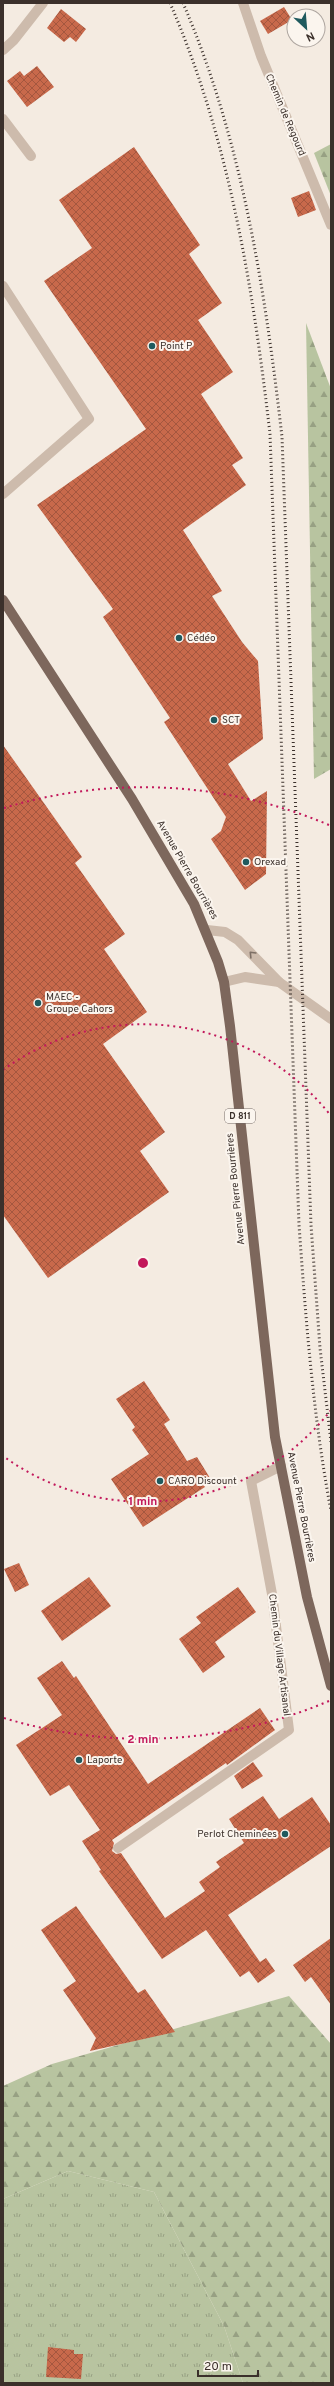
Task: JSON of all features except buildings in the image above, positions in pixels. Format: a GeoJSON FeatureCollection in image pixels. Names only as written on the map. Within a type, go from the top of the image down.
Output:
{"type":"FeatureCollection","features":[{"type":"Feature","properties":{"kind":"main road","name":"Avenue Pierre Bourrières"},"geometry":{"type":"LineString","coordinates":[[3,600],[132,799],[194,904],[207,930],[224,982],[275,1437],[307,1597],[331,1686]]}},
{"type":"Feature","properties":{"kind":"street"},"geometry":{"type":"LineString","coordinates":[[3,50],[14,40],[43,3]]}},
{"type":"Feature","properties":{"kind":"street","name":"Chemin de Regourd"},"geometry":{"type":"LineString","coordinates":[[243,3],[261,56],[331,225]]}},
{"type":"Feature","properties":{"kind":"street"},"geometry":{"type":"LineString","coordinates":[[3,119],[31,156]]}},
{"type":"Feature","properties":{"kind":"street"},"geometry":{"type":"LineString","coordinates":[[3,286],[89,419],[3,494]]}},
{"type":"Feature","properties":{"kind":"street"},"geometry":{"type":"LineString","coordinates":[[207,930],[225,932],[238,940],[279,982],[331,1019]]}},
{"type":"Feature","properties":{"kind":"street"},"geometry":{"type":"LineString","coordinates":[[224,982],[245,977],[279,982]]}},
{"type":"Feature","properties":{"kind":"street","name":"Chemin du Village Artisanal"},"geometry":{"type":"LineString","coordinates":[[118,1848],[288,1730],[272,1594],[251,1481],[281,1466]]}},
{"type":"Feature","properties":{"kind":"green space"},"geometry":{"type":"Polygon","coordinates":[[[331,144],[331,196],[314,153],[331,144]]]}},
{"type":"Feature","properties":{"kind":"green space"},"geometry":{"type":"Polygon","coordinates":[[[306,323],[331,389],[331,769],[314,779],[306,323]]]}},
{"type":"Feature","properties":{"kind":"green space"},"geometry":{"type":"Polygon","coordinates":[[[289,1996],[331,2044],[331,2383],[243,2383],[224,2326],[154,2192],[68,2171],[3,2199],[3,2086],[52,2064],[289,1996]]]}},
{"type":"Feature","properties":{"kind":"green space"},"geometry":{"type":"Polygon","coordinates":[[[68,2171],[154,2192],[224,2326],[243,2383],[3,2383],[3,2199],[68,2171]]]}},
{"type":"Feature","properties":{"kind":"railway"},"geometry":{"type":"LineString","coordinates":[[170,3],[191,55],[208,107],[236,214],[256,324],[270,434],[299,1225],[307,1333],[319,1440],[331,1511]]}},
{"type":"Feature","properties":{"kind":"railway"},"geometry":{"type":"LineString","coordinates":[[183,3],[221,108],[236,162],[259,271],[268,326],[282,437],[311,1225],[320,1348],[331,1442]]}},
{"type":"Feature","properties":{"kind":"place","name":"Point P"},"geometry":{"type":"Point","coordinates":[152,346]}},
{"type":"Feature","properties":{"kind":"place","name":"Cédéo"},"geometry":{"type":"Point","coordinates":[179,638]}},
{"type":"Feature","properties":{"kind":"place","name":"SCT"},"geometry":{"type":"Point","coordinates":[214,720]}},
{"type":"Feature","properties":{"kind":"place","name":"Orexad"},"geometry":{"type":"Point","coordinates":[246,862]}},
{"type":"Feature","properties":{"kind":"place","name":"MAEC - Groupe Cahors"},"geometry":{"type":"Point","coordinates":[38,1003]}},
{"type":"Feature","properties":{"kind":"place","name":"CARO Discount"},"geometry":{"type":"Point","coordinates":[160,1481]}},
{"type":"Feature","properties":{"kind":"place","name":"Laporte"},"geometry":{"type":"Point","coordinates":[79,1760]}},
{"type":"Feature","properties":{"kind":"place","name":"Perlot Cheminées"},"geometry":{"type":"Point","coordinates":[285,1834]}}]}
